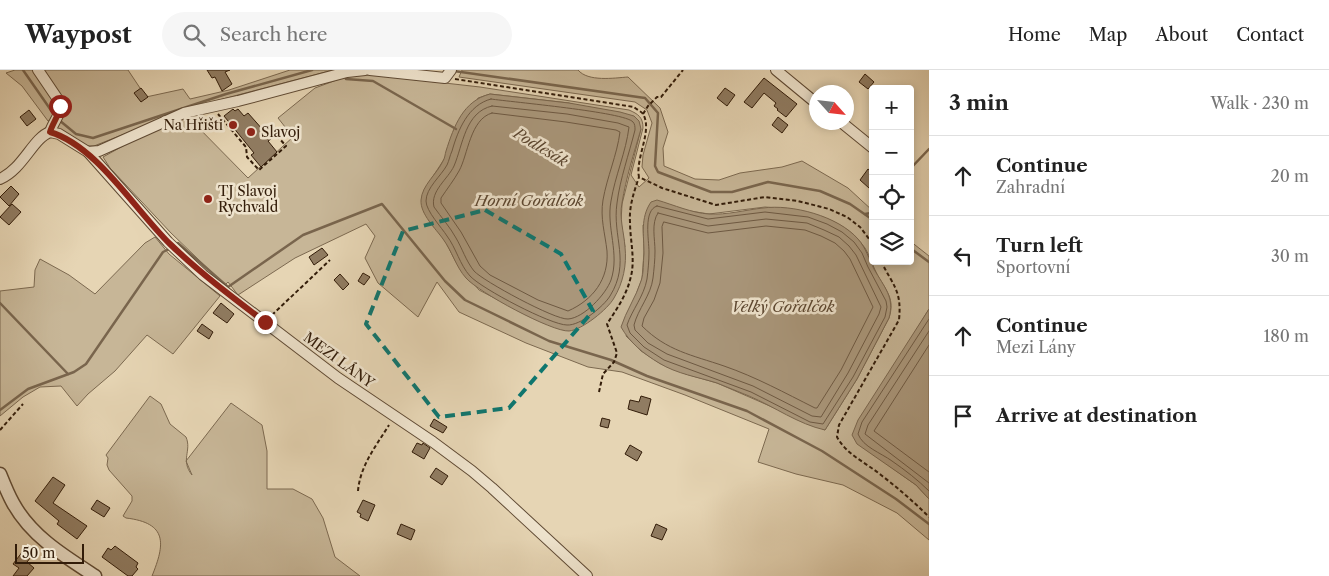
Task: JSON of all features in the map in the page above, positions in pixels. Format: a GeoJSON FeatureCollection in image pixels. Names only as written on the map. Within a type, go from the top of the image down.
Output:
{"type":"FeatureCollection","features":[{"type":"Feature","properties":{"kind":"street"},"geometry":{"type":"LineString","coordinates":[[0,179],[13,172],[42,137],[52,128],[59,115],[59,100],[38,70]]}},
{"type":"Feature","properties":{"kind":"street"},"geometry":{"type":"LineString","coordinates":[[88,152],[99,151],[178,116],[347,72],[364,70]]}},
{"type":"Feature","properties":{"kind":"street"},"geometry":{"type":"LineString","coordinates":[[370,70],[448,74]]}},
{"type":"Feature","properties":{"kind":"street"},"geometry":{"type":"LineString","coordinates":[[776,70],[809,96]]}},
{"type":"Feature","properties":{"kind":"street","name":"MEZI LÁNY"},"geometry":{"type":"LineString","coordinates":[[52,128],[88,152],[168,242],[203,275],[338,378],[433,442],[492,488],[587,576]]}},
{"type":"Feature","properties":{"kind":"street"},"geometry":{"type":"LineString","coordinates":[[851,130],[869,145]]}},
{"type":"Feature","properties":{"kind":"street"},"geometry":{"type":"LineString","coordinates":[[0,474],[4,492],[38,534],[57,550],[95,576]]}},
{"type":"Feature","properties":{"kind":"path"},"geometry":{"type":"LineString","coordinates":[[643,114],[652,102],[658,97],[662,97],[683,70]]}},
{"type":"Feature","properties":{"kind":"path"},"geometry":{"type":"LineString","coordinates":[[448,74],[634,107],[643,114],[646,127],[638,168],[640,177],[632,198],[630,222],[633,257],[630,279],[622,301],[607,324],[617,353],[614,361],[604,374],[599,392]]}},
{"type":"Feature","properties":{"kind":"path"},"geometry":{"type":"LineString","coordinates":[[211,107],[246,147],[248,157],[259,170],[286,146],[272,129]]}},
{"type":"Feature","properties":{"kind":"path"},"geometry":{"type":"LineString","coordinates":[[640,177],[662,188],[716,205],[765,197],[798,201],[829,209],[847,217],[860,227],[869,239]]}},
{"type":"Feature","properties":{"kind":"path"},"geometry":{"type":"LineString","coordinates":[[265,322],[330,260]]}},
{"type":"Feature","properties":{"kind":"path"},"geometry":{"type":"LineString","coordinates":[[883,265],[898,292],[900,305],[899,320],[839,425],[836,437],[848,452],[880,474],[929,517]]}},
{"type":"Feature","properties":{"kind":"path"},"geometry":{"type":"LineString","coordinates":[[0,430],[23,404]]}},
{"type":"Feature","properties":{"kind":"path"},"geometry":{"type":"LineString","coordinates":[[358,491],[360,477],[369,457],[395,416]]}},
{"type":"Feature","properties":{"kind":"highlighted area"},"geometry":{"type":"Polygon","coordinates":[[[485,210],[561,254],[593,311],[509,408],[439,417],[366,324],[403,231],[485,210]]]}},
{"type":"Feature","properties":{"kind":"shaded area"},"geometry":{"type":"Polygon","coordinates":[[[15,70],[35,70],[57,104],[54,119],[48,121],[22,86],[6,73],[15,70]]]}},
{"type":"Feature","properties":{"kind":"shaded area"},"geometry":{"type":"Polygon","coordinates":[[[41,70],[128,70],[146,97],[183,89],[190,99],[229,90],[290,70],[333,70],[215,101],[94,146],[86,146],[57,131],[59,118],[64,110],[41,70]]]}},
{"type":"Feature","properties":{"kind":"shaded area"},"geometry":{"type":"Polygon","coordinates":[[[462,70],[578,70],[582,74],[595,78],[628,77],[660,108],[668,132],[663,148],[664,166],[695,179],[719,180],[740,173],[782,167],[802,161],[848,188],[869,207],[869,256],[856,237],[845,228],[820,216],[793,210],[765,207],[709,214],[690,211],[643,225],[642,279],[626,336],[641,351],[661,364],[717,383],[825,430],[857,379],[889,318],[891,301],[873,265],[914,265],[914,244],[929,256],[929,309],[915,332],[888,465],[916,485],[929,499],[929,540],[897,513],[843,485],[796,474],[758,462],[769,429],[622,372],[588,367],[526,343],[459,312],[437,282],[418,317],[378,283],[365,258],[375,236],[366,224],[295,258],[238,295],[228,282],[225,285],[171,233],[110,168],[103,157],[150,131],[187,116],[248,178],[293,137],[278,118],[315,88],[350,75],[374,75],[480,87],[629,110],[639,116],[643,128],[631,175],[639,187],[649,178],[642,167],[643,155],[652,123],[647,110],[635,102],[459,77],[462,70]],[[490,94],[478,98],[443,161],[424,190],[424,212],[445,241],[456,262],[479,290],[531,317],[625,247],[621,223],[622,204],[641,129],[569,103],[490,94]]]}},
{"type":"Feature","properties":{"kind":"shaded area"},"geometry":{"type":"Polygon","coordinates":[[[155,237],[169,254],[220,296],[173,354],[147,335],[115,371],[77,406],[61,386],[40,387],[23,397],[0,416],[0,291],[34,287],[35,270],[40,259],[69,275],[95,294],[145,243],[155,237]]]}},
{"type":"Feature","properties":{"kind":"shaded area"},"geometry":{"type":"Polygon","coordinates":[[[150,396],[161,404],[170,424],[186,437],[188,447],[186,460],[231,403],[262,425],[267,451],[267,489],[293,489],[312,499],[323,518],[335,557],[360,576],[152,576],[161,545],[160,537],[150,525],[123,516],[132,501],[132,496],[109,470],[106,455],[150,396]]]}},
{"type":"Feature","properties":{"kind":"water","name":"Horní Gořalčok"},"geometry":{"type":"Polygon","coordinates":[[[490,94],[569,103],[620,112],[634,116],[639,121],[641,129],[621,209],[625,254],[622,280],[611,303],[594,318],[574,330],[560,330],[547,325],[499,301],[473,284],[463,274],[446,244],[423,211],[421,200],[424,189],[444,160],[456,124],[473,102],[490,94]]]}},
{"type":"Feature","properties":{"kind":"water","name":"Velký Gořalčok"},"geometry":{"type":"Polygon","coordinates":[[[657,200],[709,214],[775,207],[801,210],[814,213],[839,224],[861,242],[869,258],[869,265],[872,265],[888,292],[891,304],[889,318],[857,379],[825,430],[805,424],[759,400],[666,367],[643,352],[625,333],[621,327],[643,275],[643,227],[645,214],[651,202],[657,200]]]}},
{"type":"Feature","properties":{"kind":"water"},"geometry":{"type":"Polygon","coordinates":[[[929,309],[929,499],[916,485],[857,444],[852,435],[858,420],[929,309]]]}},
{"type":"Feature","properties":{"kind":"building"},"geometry":{"type":"Polygon","coordinates":[[[207,70],[230,70],[225,72],[232,84],[222,91],[215,77],[212,78],[207,70]]]}},
{"type":"Feature","properties":{"kind":"building"},"geometry":{"type":"Polygon","coordinates":[[[865,74],[874,82],[869,85],[868,89],[859,82],[865,74]]]}},
{"type":"Feature","properties":{"kind":"building"},"geometry":{"type":"Polygon","coordinates":[[[764,78],[797,104],[786,117],[774,106],[776,103],[764,93],[752,108],[744,102],[764,78]]]}},
{"type":"Feature","properties":{"kind":"building"},"geometry":{"type":"Polygon","coordinates":[[[141,88],[148,97],[141,102],[134,93],[141,88]]]}},
{"type":"Feature","properties":{"kind":"building"},"geometry":{"type":"Polygon","coordinates":[[[725,88],[735,95],[727,106],[717,98],[725,88]]]}},
{"type":"Feature","properties":{"kind":"building","name":"Slavoj"},"geometry":{"type":"Polygon","coordinates":[[[233,109],[235,111],[238,109],[244,116],[248,113],[271,139],[268,141],[277,152],[261,167],[251,155],[254,153],[224,116],[233,109]]]}},
{"type":"Feature","properties":{"kind":"building"},"geometry":{"type":"Polygon","coordinates":[[[29,110],[36,119],[27,126],[20,117],[29,110]]]}},
{"type":"Feature","properties":{"kind":"building"},"geometry":{"type":"Polygon","coordinates":[[[778,117],[788,125],[782,133],[772,125],[778,117]]]}},
{"type":"Feature","properties":{"kind":"building"},"geometry":{"type":"Polygon","coordinates":[[[868,169],[869,170],[869,188],[860,180],[868,169]]]}},
{"type":"Feature","properties":{"kind":"building"},"geometry":{"type":"Polygon","coordinates":[[[11,186],[19,194],[9,206],[0,197],[11,186]]]}},
{"type":"Feature","properties":{"kind":"building"},"geometry":{"type":"Polygon","coordinates":[[[12,204],[21,212],[9,225],[0,217],[12,204]]]}},
{"type":"Feature","properties":{"kind":"building"},"geometry":{"type":"Polygon","coordinates":[[[322,248],[328,255],[314,265],[309,257],[322,248]]]}},
{"type":"Feature","properties":{"kind":"building"},"geometry":{"type":"Polygon","coordinates":[[[363,273],[370,277],[364,285],[358,281],[363,273]]]}},
{"type":"Feature","properties":{"kind":"building"},"geometry":{"type":"Polygon","coordinates":[[[340,274],[349,284],[343,290],[334,280],[340,274]]]}},
{"type":"Feature","properties":{"kind":"building"},"geometry":{"type":"Polygon","coordinates":[[[221,303],[234,314],[227,323],[213,313],[221,303]]]}},
{"type":"Feature","properties":{"kind":"building"},"geometry":{"type":"Polygon","coordinates":[[[202,324],[213,332],[209,339],[197,331],[202,324]]]}},
{"type":"Feature","properties":{"kind":"building"},"geometry":{"type":"Polygon","coordinates":[[[641,396],[651,399],[647,415],[628,409],[630,400],[639,402],[641,396]]]}},
{"type":"Feature","properties":{"kind":"building"},"geometry":{"type":"Polygon","coordinates":[[[602,418],[610,420],[608,428],[600,426],[602,418]]]}},
{"type":"Feature","properties":{"kind":"building"},"geometry":{"type":"Polygon","coordinates":[[[434,419],[447,427],[443,433],[430,426],[434,419]]]}},
{"type":"Feature","properties":{"kind":"building"},"geometry":{"type":"Polygon","coordinates":[[[417,443],[422,445],[423,443],[430,448],[424,459],[412,452],[417,443]]]}},
{"type":"Feature","properties":{"kind":"building"},"geometry":{"type":"Polygon","coordinates":[[[630,445],[642,452],[637,461],[625,454],[630,445]]]}},
{"type":"Feature","properties":{"kind":"building"},"geometry":{"type":"Polygon","coordinates":[[[436,468],[448,476],[442,485],[430,477],[436,468]]]}},
{"type":"Feature","properties":{"kind":"building"},"geometry":{"type":"Polygon","coordinates":[[[53,477],[65,485],[53,503],[87,526],[77,539],[57,524],[59,521],[35,501],[53,477]]]}},
{"type":"Feature","properties":{"kind":"building"},"geometry":{"type":"Polygon","coordinates":[[[97,500],[110,508],[104,517],[91,509],[97,500]]]}},
{"type":"Feature","properties":{"kind":"building"},"geometry":{"type":"Polygon","coordinates":[[[363,500],[375,505],[368,521],[360,517],[361,514],[357,512],[363,500]]]}},
{"type":"Feature","properties":{"kind":"building"},"geometry":{"type":"Polygon","coordinates":[[[401,524],[415,530],[411,540],[397,534],[401,524]]]}},
{"type":"Feature","properties":{"kind":"building"},"geometry":{"type":"Polygon","coordinates":[[[656,524],[667,529],[662,540],[651,536],[656,524]]]}},
{"type":"Feature","properties":{"kind":"building"},"geometry":{"type":"Polygon","coordinates":[[[115,546],[138,563],[136,567],[138,569],[132,576],[128,576],[102,557],[108,548],[111,550],[115,546]]]}},
{"type":"Feature","properties":{"kind":"building"},"geometry":{"type":"Polygon","coordinates":[[[23,551],[31,557],[27,562],[34,568],[27,576],[13,576],[19,568],[13,564],[23,551]]]}},
{"type":"Feature","properties":{"kind":"waterway"},"geometry":{"type":"LineString","coordinates":[[23,70],[55,116]]}},
{"type":"Feature","properties":{"kind":"waterway"},"geometry":{"type":"LineString","coordinates":[[59,120],[76,134],[93,138],[226,94],[312,70]]}},
{"type":"Feature","properties":{"kind":"waterway"},"geometry":{"type":"LineString","coordinates":[[454,71],[645,98],[658,113],[655,166],[658,172],[711,192],[732,192],[768,182],[820,191],[850,204],[869,217]]}},
{"type":"Feature","properties":{"kind":"waterway","name":"Podlesák"},"geometry":{"type":"LineString","coordinates":[[345,76],[346,79],[373,81],[456,129]]}},
{"type":"Feature","properties":{"kind":"waterway"},"geometry":{"type":"LineString","coordinates":[[914,165],[929,149]]}},
{"type":"Feature","properties":{"kind":"waterway"},"geometry":{"type":"LineString","coordinates":[[175,245],[178,243],[228,287],[303,235],[382,204],[445,281],[465,300],[549,341],[611,360],[647,376],[747,411],[822,451],[896,499],[929,524]]}},
{"type":"Feature","properties":{"kind":"waterway"},"geometry":{"type":"LineString","coordinates":[[865,214],[869,213]]}},
{"type":"Feature","properties":{"kind":"waterway"},"geometry":{"type":"LineString","coordinates":[[0,410],[28,389],[74,372],[86,364],[163,252],[171,248]]}},
{"type":"Feature","properties":{"kind":"waterway"},"geometry":{"type":"LineString","coordinates":[[914,251],[929,262]]}},
{"type":"Feature","properties":{"kind":"waterway"},"geometry":{"type":"LineString","coordinates":[[0,303],[68,374]]}},
{"type":"Feature","properties":{"kind":"place","name":"Na Hřišti"},"geometry":{"type":"Point","coordinates":[233,125]}},
{"type":"Feature","properties":{"kind":"place","name":"Slavoj"},"geometry":{"type":"Point","coordinates":[251,132]}},
{"type":"Feature","properties":{"kind":"place","name":"TJ Slavoj Rychvald"},"geometry":{"type":"Point","coordinates":[208,199]}},
{"type":"Feature","properties":{"kind":"route"},"geometry":{"type":"LineString","coordinates":[[60,106],[59,115],[50,132],[59,134],[88,152],[168,242],[203,275],[265,322]]}}]}
